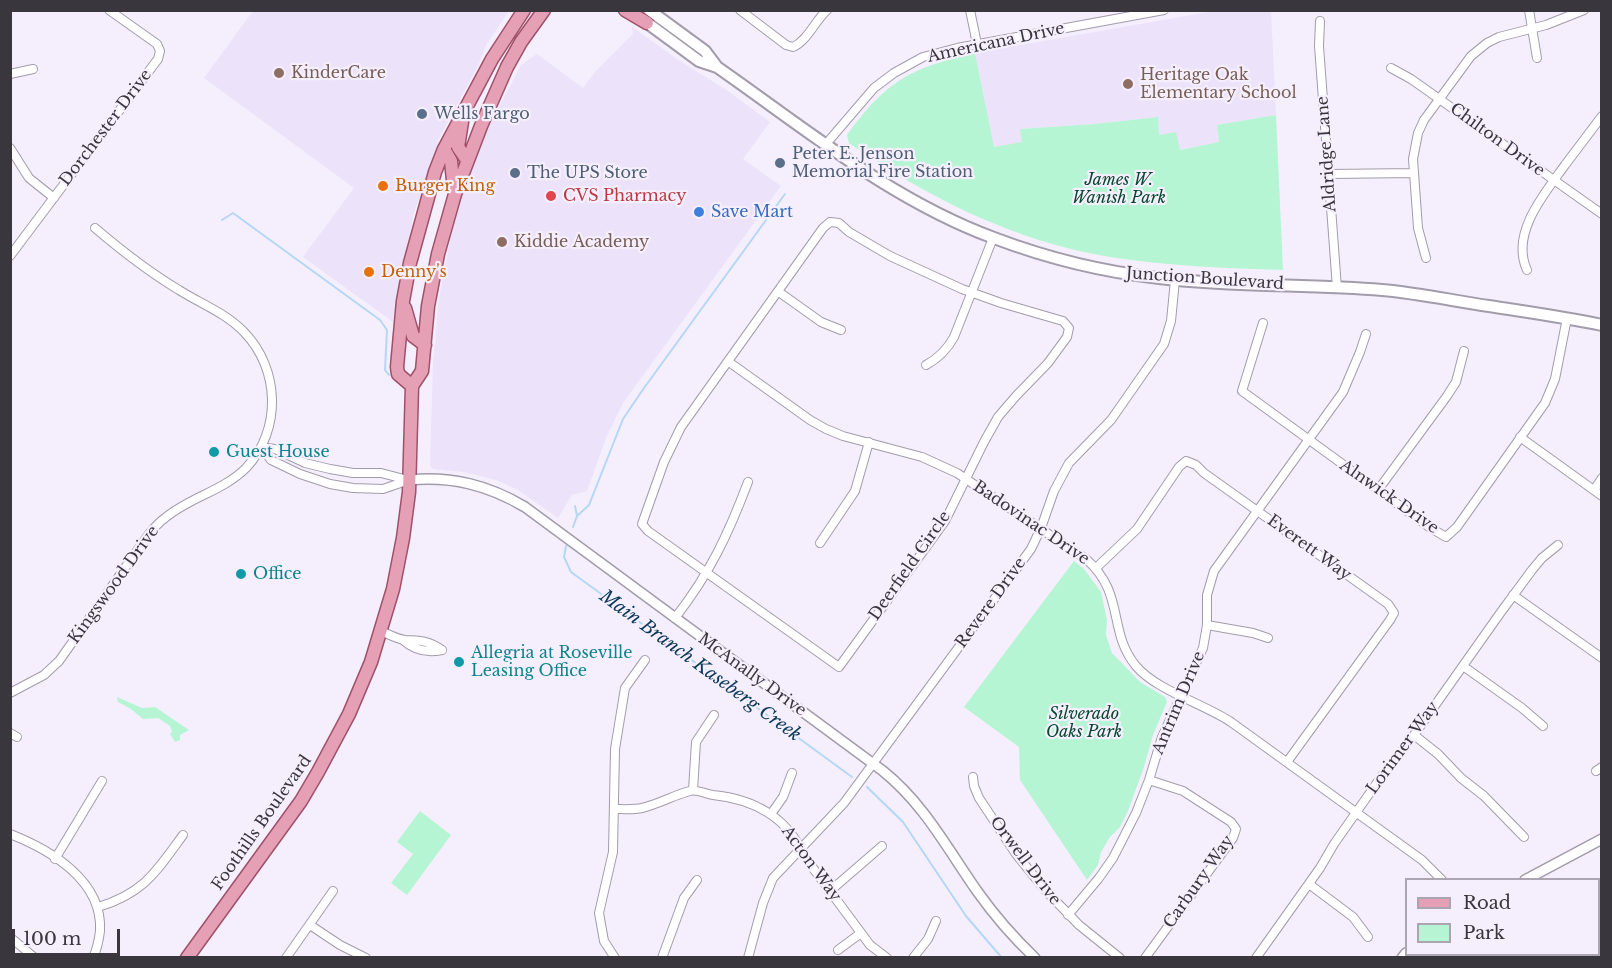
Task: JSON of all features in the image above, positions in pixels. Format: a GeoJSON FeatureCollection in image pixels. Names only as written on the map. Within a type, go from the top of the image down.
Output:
{"type":"FeatureCollection","features":[{"type":"Feature","properties":{"kind":"main road"},"geometry":{"type":"LineString","coordinates":[[412,386],[398,372],[403,301],[424,206],[444,149],[492,59],[524,10]]}},
{"type":"Feature","properties":{"kind":"main road","name":"Foothills Boulevard"},"geometry":{"type":"LineString","coordinates":[[187,957],[301,801],[349,714],[381,631],[393,589],[403,538],[409,480],[412,386],[422,371],[428,306],[454,194],[507,67],[544,10]]}},
{"type":"Feature","properties":{"kind":"main road"},"geometry":{"type":"LineString","coordinates":[[626,10],[648,17]]}},
{"type":"Feature","properties":{"kind":"main road","name":"Junction Boulevard"},"geometry":{"type":"LineString","coordinates":[[630,10],[648,17],[699,61],[717,67],[826,144],[918,204],[993,238],[1068,262],[1108,271],[1174,280],[1337,288],[1429,296],[1602,325]]}},
{"type":"Feature","properties":{"kind":"main road"},"geometry":{"type":"LineString","coordinates":[[464,114],[458,147],[468,160]]}},
{"type":"Feature","properties":{"kind":"main road"},"geometry":{"type":"LineString","coordinates":[[444,149],[452,161],[454,194]]}},
{"type":"Feature","properties":{"kind":"main road"},"geometry":{"type":"LineString","coordinates":[[403,301],[413,336],[425,345]]}},
{"type":"Feature","properties":{"kind":"street","name":"Dorchester Drive"},"geometry":{"type":"LineString","coordinates":[[10,256],[158,59],[160,51],[157,44],[109,10]]}},
{"type":"Feature","properties":{"kind":"street"},"geometry":{"type":"LineString","coordinates":[[740,10],[786,45],[793,47],[800,44],[827,10]]}},
{"type":"Feature","properties":{"kind":"street"},"geometry":{"type":"LineString","coordinates":[[970,10],[976,44]]}},
{"type":"Feature","properties":{"kind":"street","name":"Americana Drive"},"geometry":{"type":"LineString","coordinates":[[826,144],[864,98],[894,73],[923,57],[940,51],[1164,10]]}},
{"type":"Feature","properties":{"kind":"street"},"geometry":{"type":"LineString","coordinates":[[1529,10],[1537,58]]}},
{"type":"Feature","properties":{"kind":"street"},"geometry":{"type":"LineString","coordinates":[[1426,258],[1420,238],[1414,173],[1413,153],[1418,133],[1471,56],[1479,49],[1499,38],[1584,10]]}},
{"type":"Feature","properties":{"kind":"street","name":"Aldridge Lane"},"geometry":{"type":"LineString","coordinates":[[1320,21],[1319,46],[1337,288]]}},
{"type":"Feature","properties":{"kind":"street","name":"Chilton Drive"},"geometry":{"type":"LineString","coordinates":[[1391,68],[1411,78],[1602,214]]}},
{"type":"Feature","properties":{"kind":"street"},"geometry":{"type":"LineString","coordinates":[[10,74],[33,69]]}},
{"type":"Feature","properties":{"kind":"street"},"geometry":{"type":"LineString","coordinates":[[1527,270],[1522,256],[1525,237],[1536,206],[1602,116]]}},
{"type":"Feature","properties":{"kind":"street"},"geometry":{"type":"LineString","coordinates":[[10,148],[29,177],[54,198]]}},
{"type":"Feature","properties":{"kind":"street"},"geometry":{"type":"LineString","coordinates":[[1329,174],[1414,173]]}},
{"type":"Feature","properties":{"kind":"street","name":"Deerfield Circle"},"geometry":{"type":"LineString","coordinates":[[830,222],[838,223],[867,243],[905,264],[972,292],[1063,321],[1069,328],[1067,337],[1048,363],[998,417],[945,521],[839,667],[707,574],[648,531],[642,524],[672,444],[681,427],[830,222]]}},
{"type":"Feature","properties":{"kind":"street","name":"Kingswood Drive"},"geometry":{"type":"LineString","coordinates":[[10,693],[44,675],[60,661],[149,534],[166,517],[231,481],[247,467],[261,447],[269,427],[272,404],[271,382],[265,363],[244,332],[226,317],[145,269],[95,228]]}},
{"type":"Feature","properties":{"kind":"street"},"geometry":{"type":"LineString","coordinates":[[926,365],[948,348],[954,337],[993,238]]}},
{"type":"Feature","properties":{"kind":"street","name":"Revere Drive"},"geometry":{"type":"LineString","coordinates":[[748,957],[770,884],[780,870],[844,803],[1031,549],[1054,490],[1069,463],[1111,420],[1164,344],[1171,321],[1174,280]]}},
{"type":"Feature","properties":{"kind":"street"},"geometry":{"type":"LineString","coordinates":[[779,292],[821,322],[841,330]]}},
{"type":"Feature","properties":{"kind":"street","name":"Alnwick Drive"},"geometry":{"type":"LineString","coordinates":[[1263,323],[1242,391],[1446,537],[1457,527],[1550,393],[1567,318]]}},
{"type":"Feature","properties":{"kind":"street","name":"Antrim Drive"},"geometry":{"type":"LineString","coordinates":[[1068,915],[1113,858],[1136,813],[1162,737],[1203,648],[1207,625],[1207,595],[1214,571],[1343,392],[1366,334]]}},
{"type":"Feature","properties":{"kind":"street"},"geometry":{"type":"LineString","coordinates":[[1378,490],[1448,396],[1456,381],[1464,351]]}},
{"type":"Feature","properties":{"kind":"street","name":"Badovinac Drive"},"geometry":{"type":"LineString","coordinates":[[729,362],[810,420],[843,435],[939,464],[1041,528],[1096,568],[1113,599],[1119,633],[1129,656],[1145,675],[1218,713],[1422,860],[1441,878]]}},
{"type":"Feature","properties":{"kind":"street"},"geometry":{"type":"LineString","coordinates":[[1520,437],[1602,496]]}},
{"type":"Feature","properties":{"kind":"street"},"geometry":{"type":"LineString","coordinates":[[820,543],[855,490],[868,442]]}},
{"type":"Feature","properties":{"kind":"street","name":"McAnally Drive"},"geometry":{"type":"LineString","coordinates":[[261,447],[275,449],[305,463],[330,469],[353,473],[381,473],[409,480]]}},
{"type":"Feature","properties":{"kind":"street","name":"McAnally Drive"},"geometry":{"type":"LineString","coordinates":[[261,447],[271,460],[300,474],[330,484],[353,488],[383,489],[409,480],[434,478],[465,482],[504,495],[547,523],[898,783],[913,798],[1002,923],[1035,957]]}},
{"type":"Feature","properties":{"kind":"street","name":"Everett Way"},"geometry":{"type":"LineString","coordinates":[[1096,568],[1137,529],[1179,467],[1186,461],[1196,465],[1388,604],[1394,613],[1390,620],[1287,762]]}},
{"type":"Feature","properties":{"kind":"street"},"geometry":{"type":"LineString","coordinates":[[1594,490],[1602,478]]}},
{"type":"Feature","properties":{"kind":"street"},"geometry":{"type":"LineString","coordinates":[[675,618],[707,574],[721,550],[748,482]]}},
{"type":"Feature","properties":{"kind":"street","name":"Lorimer Way"},"geometry":{"type":"LineString","coordinates":[[1260,956],[1356,812],[1414,735],[1513,595],[1542,558],[1558,545]]}},
{"type":"Feature","properties":{"kind":"street"},"geometry":{"type":"LineString","coordinates":[[1513,595],[1602,658]]}},
{"type":"Feature","properties":{"kind":"street"},"geometry":{"type":"LineString","coordinates":[[1207,625],[1268,638]]}},
{"type":"Feature","properties":{"kind":"street"},"geometry":{"type":"LineString","coordinates":[[381,631],[403,640],[413,639],[433,644],[442,650]]}},
{"type":"Feature","properties":{"kind":"street"},"geometry":{"type":"LineString","coordinates":[[615,957],[604,940],[598,913],[613,852],[615,749],[620,711],[625,688],[645,660]]}},
{"type":"Feature","properties":{"kind":"street"},"geometry":{"type":"LineString","coordinates":[[1463,666],[1522,708],[1542,726]]}},
{"type":"Feature","properties":{"kind":"street"},"geometry":{"type":"LineString","coordinates":[[614,809],[640,809],[693,790],[696,742],[714,715]]}},
{"type":"Feature","properties":{"kind":"street"},"geometry":{"type":"LineString","coordinates":[[1414,735],[1484,796],[1524,837]]}},
{"type":"Feature","properties":{"kind":"street"},"geometry":{"type":"LineString","coordinates":[[771,814],[783,797],[792,773]]}},
{"type":"Feature","properties":{"kind":"street","name":"Orwell Drive"},"geometry":{"type":"LineString","coordinates":[[973,777],[979,798],[1038,883],[1068,915],[1120,957]]}},
{"type":"Feature","properties":{"kind":"street","name":"Carbury Way"},"geometry":{"type":"LineString","coordinates":[[1145,957],[1233,838],[1236,829],[1231,822],[1183,791],[1149,780]]}},
{"type":"Feature","properties":{"kind":"street"},"geometry":{"type":"LineString","coordinates":[[56,859],[102,781]]}},
{"type":"Feature","properties":{"kind":"street","name":"Acton Way"},"geometry":{"type":"LineString","coordinates":[[693,790],[740,800],[771,814],[797,841],[804,856],[870,945],[887,957]]}},
{"type":"Feature","properties":{"kind":"street"},"geometry":{"type":"LineString","coordinates":[[10,834],[56,859],[81,880],[92,894],[98,907],[100,929],[93,957]]}},
{"type":"Feature","properties":{"kind":"street"},"geometry":{"type":"LineString","coordinates":[[98,907],[127,896],[147,881],[183,835]]}},
{"type":"Feature","properties":{"kind":"street"},"geometry":{"type":"LineString","coordinates":[[1530,878],[1602,839]]}},
{"type":"Feature","properties":{"kind":"street"},"geometry":{"type":"LineString","coordinates":[[830,891],[882,846]]}},
{"type":"Feature","properties":{"kind":"street"},"geometry":{"type":"LineString","coordinates":[[662,957],[684,898],[697,880]]}},
{"type":"Feature","properties":{"kind":"street"},"geometry":{"type":"LineString","coordinates":[[1310,884],[1353,917],[1368,937]]}},
{"type":"Feature","properties":{"kind":"street"},"geometry":{"type":"LineString","coordinates":[[286,957],[333,891]]}},
{"type":"Feature","properties":{"kind":"street"},"geometry":{"type":"LineString","coordinates":[[914,957],[928,939],[936,921]]}},
{"type":"Feature","properties":{"kind":"street"},"geometry":{"type":"LineString","coordinates":[[310,925],[340,945],[366,957]]}},
{"type":"Feature","properties":{"kind":"street"},"geometry":{"type":"LineString","coordinates":[[838,950],[861,933]]}},
{"type":"Feature","properties":{"kind":"street"},"geometry":{"type":"LineString","coordinates":[[10,937],[35,957]]}},
{"type":"Feature","properties":{"kind":"shaded area"},"geometry":{"type":"Polygon","coordinates":[[[253,11],[509,11],[486,45],[479,64],[438,140],[436,159],[414,212],[393,322],[303,257],[354,188],[204,78],[253,11]]]}},
{"type":"Feature","properties":{"kind":"shaded area","name":"Heritage Oak Elementary School"},"geometry":{"type":"Polygon","coordinates":[[[1214,11],[1271,11],[1276,115],[1217,125],[1219,142],[1179,150],[1159,135],[1157,117],[1021,129],[1023,142],[994,147],[975,53],[1214,11]]]}},
{"type":"Feature","properties":{"kind":"shaded area"},"geometry":{"type":"Polygon","coordinates":[[[632,27],[770,122],[743,159],[781,186],[623,403],[606,438],[587,491],[572,495],[558,518],[518,490],[496,480],[464,472],[433,469],[430,466],[433,363],[439,298],[464,184],[475,153],[521,65],[537,54],[583,88],[595,72],[633,34],[632,27]]]}},
{"type":"Feature","properties":{"kind":"green space","name":"James W. Wanish Park"},"geometry":{"type":"Polygon","coordinates":[[[975,53],[994,147],[1022,142],[1020,129],[1158,117],[1159,135],[1176,132],[1180,150],[1219,142],[1217,125],[1276,115],[1283,270],[1153,263],[1075,250],[1040,240],[1006,229],[941,199],[878,163],[849,143],[847,135],[861,116],[888,89],[902,79],[934,64],[975,53]]]}},
{"type":"Feature","properties":{"kind":"green space","name":"Silverado Oaks Park"},"geometry":{"type":"Polygon","coordinates":[[[1074,561],[1084,569],[1101,592],[1107,620],[1106,635],[1112,653],[1140,682],[1165,697],[1167,702],[1153,735],[1128,811],[1120,827],[1110,837],[1101,852],[1098,865],[1087,880],[1020,780],[1019,747],[964,707],[1074,561]]]}},
{"type":"Feature","properties":{"kind":"green space"},"geometry":{"type":"Polygon","coordinates":[[[117,697],[142,708],[155,707],[189,730],[180,735],[180,740],[175,742],[170,734],[172,732],[170,726],[158,718],[143,719],[118,702],[117,697]]]}},
{"type":"Feature","properties":{"kind":"green space"},"geometry":{"type":"Polygon","coordinates":[[[420,811],[451,835],[407,895],[391,883],[413,854],[397,842],[420,811]]]}},
{"type":"Feature","properties":{"kind":"waterway"},"geometry":{"type":"LineString","coordinates":[[577,516],[589,505],[623,419],[785,194]]}},
{"type":"Feature","properties":{"kind":"waterway","name":"Main Branch Kaseberg Creek"},"geometry":{"type":"LineString","coordinates":[[222,220],[233,213],[380,320],[387,330],[385,370],[389,375]]}},
{"type":"Feature","properties":{"kind":"waterway","name":"Main Branch Kaseberg Creek"},"geometry":{"type":"LineString","coordinates":[[573,527],[577,516],[575,506]]}},
{"type":"Feature","properties":{"kind":"waterway","name":"Main Branch Kaseberg Creek"},"geometry":{"type":"LineString","coordinates":[[566,546],[564,557],[571,572],[852,777]]}},
{"type":"Feature","properties":{"kind":"waterway","name":"Main Branch Kaseberg Creek"},"geometry":{"type":"LineString","coordinates":[[867,787],[903,822],[966,916],[1002,958]]}},
{"type":"Feature","properties":{"kind":"place","name":"KinderCare"},"geometry":{"type":"Point","coordinates":[279,73]}},
{"type":"Feature","properties":{"kind":"place","name":"Heritage Oak Elementary School"},"geometry":{"type":"Point","coordinates":[1128,84]}},
{"type":"Feature","properties":{"kind":"place","name":"Wells Fargo"},"geometry":{"type":"Point","coordinates":[422,114]}},
{"type":"Feature","properties":{"kind":"place","name":"Peter E. Jenson Memorial Fire Station"},"geometry":{"type":"Point","coordinates":[780,163]}},
{"type":"Feature","properties":{"kind":"place","name":"The UPS Store"},"geometry":{"type":"Point","coordinates":[515,173]}},
{"type":"Feature","properties":{"kind":"place","name":"Burger King"},"geometry":{"type":"Point","coordinates":[383,186]}},
{"type":"Feature","properties":{"kind":"place","name":"CVS Pharmacy"},"geometry":{"type":"Point","coordinates":[551,196]}},
{"type":"Feature","properties":{"kind":"place","name":"Save Mart"},"geometry":{"type":"Point","coordinates":[699,212]}},
{"type":"Feature","properties":{"kind":"place","name":"Kiddie Academy"},"geometry":{"type":"Point","coordinates":[502,242]}},
{"type":"Feature","properties":{"kind":"place","name":"Denny's"},"geometry":{"type":"Point","coordinates":[369,272]}},
{"type":"Feature","properties":{"kind":"place","name":"Guest House"},"geometry":{"type":"Point","coordinates":[214,452]}},
{"type":"Feature","properties":{"kind":"place","name":"Office"},"geometry":{"type":"Point","coordinates":[241,574]}},
{"type":"Feature","properties":{"kind":"place","name":"Allegria at Roseville Leasing Office"},"geometry":{"type":"Point","coordinates":[459,662]}}]}
